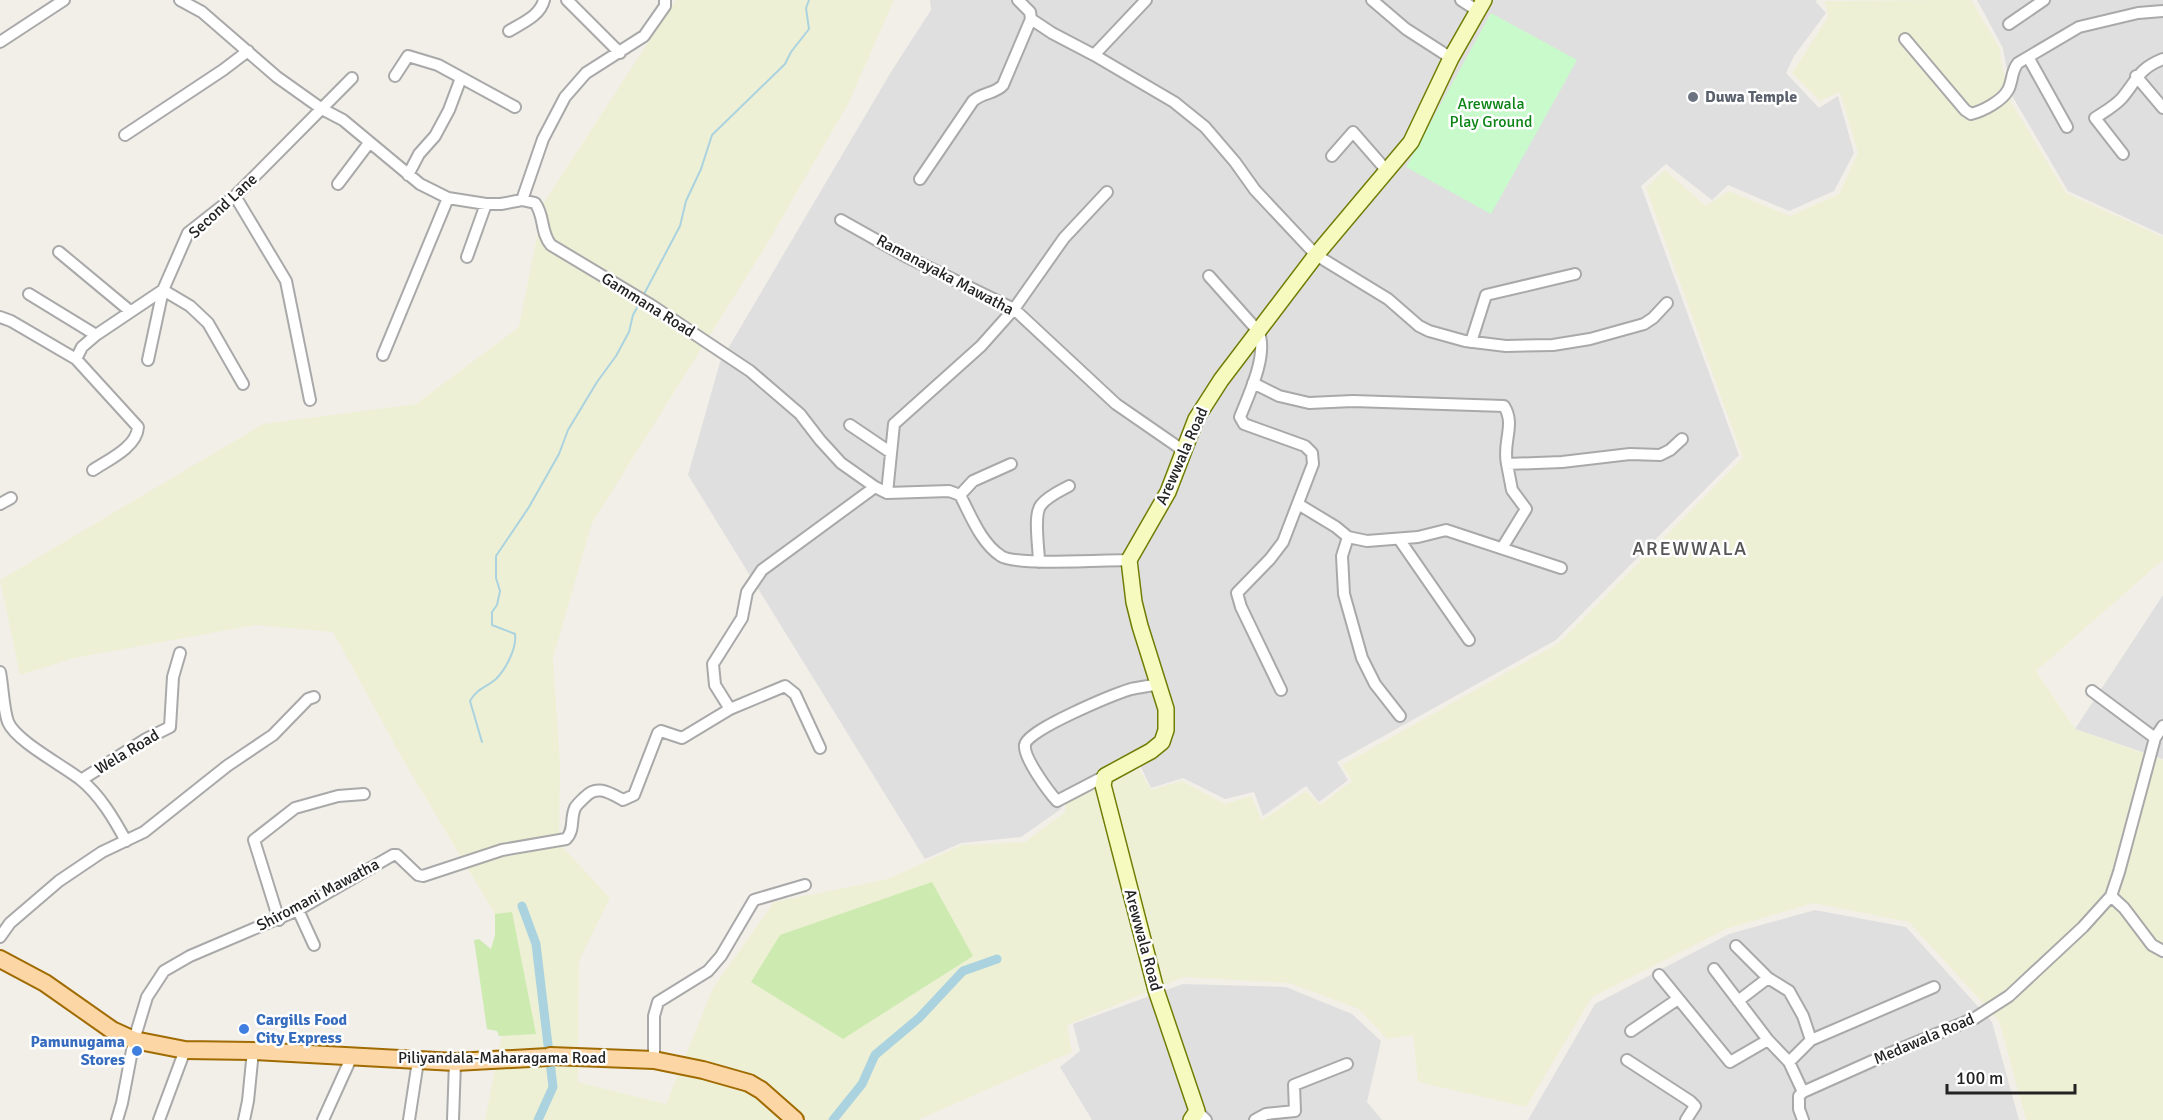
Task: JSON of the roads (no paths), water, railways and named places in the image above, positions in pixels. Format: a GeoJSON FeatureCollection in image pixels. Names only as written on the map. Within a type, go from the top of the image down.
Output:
{"type":"FeatureCollection","features":[{"type":"Feature","properties":{"kind":"main road","name":"Piliyandala-Maharagama Road"},"geometry":{"type":"LineString","coordinates":[[0,959],[45,983],[112,1030],[134,1040],[185,1050],[253,1051],[418,1061],[454,1062],[549,1057],[654,1060],[703,1070],[749,1083],[761,1090],[795,1120]]}},
{"type":"Feature","properties":{"kind":"street"},"geometry":{"type":"LineString","coordinates":[[0,42],[64,0]]}},
{"type":"Feature","properties":{"kind":"street"},"geometry":{"type":"LineString","coordinates":[[180,0],[202,12],[277,77],[322,109],[343,120],[408,175],[448,198],[486,204],[522,200],[543,139],[565,97],[586,73],[644,36],[665,6],[665,0]]}},
{"type":"Feature","properties":{"kind":"street"},"geometry":{"type":"LineString","coordinates":[[509,31],[538,13],[544,0]]}},
{"type":"Feature","properties":{"kind":"street"},"geometry":{"type":"LineString","coordinates":[[567,0],[620,53]]}},
{"type":"Feature","properties":{"kind":"street"},"geometry":{"type":"LineString","coordinates":[[920,179],[973,101],[1003,85],[1031,18],[1030,12],[1018,0]]}},
{"type":"Feature","properties":{"kind":"street"},"geometry":{"type":"LineString","coordinates":[[1094,54],[1146,0]]}},
{"type":"Feature","properties":{"kind":"street"},"geometry":{"type":"LineString","coordinates":[[1372,0],[1406,29],[1451,58]]}},
{"type":"Feature","properties":{"kind":"street"},"geometry":{"type":"LineString","coordinates":[[1461,0],[1481,5]]}},
{"type":"Feature","properties":{"kind":"street"},"geometry":{"type":"LineString","coordinates":[[2009,24],[2044,0]]}},
{"type":"Feature","properties":{"kind":"street","name":"Arewwala Road"},"geometry":{"type":"LineString","coordinates":[[1129,560],[1168,492],[1201,409],[1316,255],[1410,142],[1451,58],[1481,5]]}},
{"type":"Feature","properties":{"kind":"street"},"geometry":{"type":"LineString","coordinates":[[1905,39],[1965,110],[1971,114],[2001,99],[2008,91],[2013,68],[2079,27],[2138,13],[2163,11]]}},
{"type":"Feature","properties":{"kind":"street"},"geometry":{"type":"LineString","coordinates":[[1031,18],[1052,33],[1094,54],[1174,102],[1205,127],[1255,190],[1316,255],[1388,299],[1429,332],[1471,342],[1506,346],[1553,345],[1590,339],[1644,324],[1667,303]]}},
{"type":"Feature","properties":{"kind":"street"},"geometry":{"type":"LineString","coordinates":[[125,135],[248,51]]}},
{"type":"Feature","properties":{"kind":"street"},"geometry":{"type":"LineString","coordinates":[[395,76],[408,56],[438,65],[515,107]]}},
{"type":"Feature","properties":{"kind":"street"},"geometry":{"type":"LineString","coordinates":[[2028,57],[2067,127]]}},
{"type":"Feature","properties":{"kind":"street"},"geometry":{"type":"LineString","coordinates":[[2123,154],[2095,118],[2122,98],[2136,76],[2150,64],[2163,59]]}},
{"type":"Feature","properties":{"kind":"street"},"geometry":{"type":"LineString","coordinates":[[2136,76],[2163,108]]}},
{"type":"Feature","properties":{"kind":"street","name":"Second Lane"},"geometry":{"type":"LineString","coordinates":[[148,360],[164,290],[188,233],[235,196],[352,78]]}},
{"type":"Feature","properties":{"kind":"street"},"geometry":{"type":"LineString","coordinates":[[408,175],[419,154],[435,136],[449,110],[461,78]]}},
{"type":"Feature","properties":{"kind":"street"},"geometry":{"type":"LineString","coordinates":[[1332,156],[1353,132],[1387,171]]}},
{"type":"Feature","properties":{"kind":"street"},"geometry":{"type":"LineString","coordinates":[[338,184],[369,142]]}},
{"type":"Feature","properties":{"kind":"street"},"geometry":{"type":"LineString","coordinates":[[887,493],[894,424],[981,346],[1014,309],[1064,238],[1107,192]]}},
{"type":"Feature","properties":{"kind":"street"},"geometry":{"type":"LineString","coordinates":[[235,196],[286,281],[310,400]]}},
{"type":"Feature","properties":{"kind":"street"},"geometry":{"type":"LineString","coordinates":[[383,355],[448,198]]}},
{"type":"Feature","properties":{"kind":"street","name":"Gammana Road"},"geometry":{"type":"LineString","coordinates":[[522,200],[535,203],[539,209],[546,238],[551,245],[641,299],[750,371],[800,414],[841,463],[875,487],[887,493],[948,491],[960,495]]}},
{"type":"Feature","properties":{"kind":"street"},"geometry":{"type":"LineString","coordinates":[[467,257],[486,204]]}},
{"type":"Feature","properties":{"kind":"street","name":"Ramanayaka Mawatha"},"geometry":{"type":"LineString","coordinates":[[841,220],[905,255],[1014,309],[1116,404],[1184,450]]}},
{"type":"Feature","properties":{"kind":"street"},"geometry":{"type":"LineString","coordinates":[[59,252],[129,311]]}},
{"type":"Feature","properties":{"kind":"street"},"geometry":{"type":"LineString","coordinates":[[1471,342],[1486,295],[1575,274]]}},
{"type":"Feature","properties":{"kind":"street"},"geometry":{"type":"LineString","coordinates":[[1209,276],[1258,331],[1261,338],[1262,350],[1240,417],[1244,424],[1305,446],[1312,453],[1313,464],[1283,542],[1237,593],[1241,607],[1281,690]]}},
{"type":"Feature","properties":{"kind":"street"},"geometry":{"type":"LineString","coordinates":[[76,359],[82,347],[96,335],[129,311],[164,290],[190,306],[208,323],[243,384]]}},
{"type":"Feature","properties":{"kind":"street"},"geometry":{"type":"LineString","coordinates":[[29,294],[96,335]]}},
{"type":"Feature","properties":{"kind":"street"},"geometry":{"type":"LineString","coordinates":[[0,317],[11,321],[76,359],[138,427],[138,434],[126,448],[93,471]]}},
{"type":"Feature","properties":{"kind":"street"},"geometry":{"type":"LineString","coordinates":[[1253,383],[1279,396],[1309,403],[1353,401],[1504,406],[1510,416],[1505,455],[1512,490],[1526,509],[1502,548]]}},
{"type":"Feature","properties":{"kind":"street"},"geometry":{"type":"LineString","coordinates":[[850,424],[890,452]]}},
{"type":"Feature","properties":{"kind":"street"},"geometry":{"type":"LineString","coordinates":[[1507,464],[1562,462],[1630,454],[1660,455],[1670,450],[1682,439]]}},
{"type":"Feature","properties":{"kind":"street"},"geometry":{"type":"LineString","coordinates":[[1011,464],[973,481],[960,495],[988,544],[1003,558],[1039,562],[1129,560],[1134,602],[1159,684],[1167,716],[1162,742],[1151,751],[1057,801],[1033,766],[1024,746],[1025,741],[1076,711],[1130,690],[1159,684]]}},
{"type":"Feature","properties":{"kind":"street"},"geometry":{"type":"LineString","coordinates":[[1039,562],[1037,517],[1039,507],[1069,486]]}},
{"type":"Feature","properties":{"kind":"street"},"geometry":{"type":"LineString","coordinates":[[730,710],[715,685],[713,664],[742,618],[747,592],[762,570],[875,487]]}},
{"type":"Feature","properties":{"kind":"street"},"geometry":{"type":"LineString","coordinates":[[0,504],[11,498]]}},
{"type":"Feature","properties":{"kind":"street"},"geometry":{"type":"LineString","coordinates":[[1298,504],[1348,537],[1367,541],[1399,539],[1446,530],[1561,568]]}},
{"type":"Feature","properties":{"kind":"street"},"geometry":{"type":"LineString","coordinates":[[1348,537],[1342,556],[1344,594],[1362,658],[1375,684],[1400,716]]}},
{"type":"Feature","properties":{"kind":"street"},"geometry":{"type":"LineString","coordinates":[[1399,539],[1469,640]]}},
{"type":"Feature","properties":{"kind":"street","name":"Wela Road"},"geometry":{"type":"LineString","coordinates":[[81,780],[146,739],[170,728],[173,677],[180,653]]}},
{"type":"Feature","properties":{"kind":"street"},"geometry":{"type":"LineString","coordinates":[[0,672],[8,721],[12,729],[81,780],[112,814],[126,841]]}},
{"type":"Feature","properties":{"kind":"street","name":"Shiromani Mawatha"},"geometry":{"type":"LineString","coordinates":[[117,1120],[134,1040],[147,997],[164,971],[190,957],[279,920],[393,855],[397,855],[418,875],[423,876],[502,850],[566,839],[571,834],[576,808],[589,793],[598,790],[606,791],[623,800],[634,795],[658,733],[661,731],[682,738],[730,710],[785,686],[795,694],[820,748]]}},
{"type":"Feature","properties":{"kind":"street"},"geometry":{"type":"LineString","coordinates":[[2092,691],[2155,738]]}},
{"type":"Feature","properties":{"kind":"street"},"geometry":{"type":"LineString","coordinates":[[0,937],[10,923],[59,881],[102,852],[144,832],[227,766],[273,735],[308,699],[314,697]]}},
{"type":"Feature","properties":{"kind":"street"},"geometry":{"type":"LineString","coordinates":[[2163,726],[2155,738],[2111,896],[2124,908],[2152,945],[2163,951]]}},
{"type":"Feature","properties":{"kind":"street","name":"Arewwala Road"},"geometry":{"type":"LineString","coordinates":[[1106,776],[1102,785],[1155,990],[1198,1117]]}},
{"type":"Feature","properties":{"kind":"street"},"geometry":{"type":"LineString","coordinates":[[279,920],[254,840],[295,808],[338,796],[364,794]]}},
{"type":"Feature","properties":{"kind":"street"},"geometry":{"type":"LineString","coordinates":[[654,1060],[654,1016],[658,1002],[708,971],[721,956],[754,900],[805,885]]}},
{"type":"Feature","properties":{"kind":"street","name":"Medawala Road"},"geometry":{"type":"LineString","coordinates":[[1803,1092],[1975,1018],[2009,996],[2084,927],[2111,896]]}},
{"type":"Feature","properties":{"kind":"street"},"geometry":{"type":"LineString","coordinates":[[298,910],[314,945]]}},
{"type":"Feature","properties":{"kind":"street"},"geometry":{"type":"LineString","coordinates":[[1736,946],[1768,978],[1789,992],[1803,1016],[1811,1040]]}},
{"type":"Feature","properties":{"kind":"street"},"geometry":{"type":"LineString","coordinates":[[1714,969],[1768,1040],[1789,1062],[1803,1092],[1799,1096],[1799,1102],[1803,1120]]}},
{"type":"Feature","properties":{"kind":"street"},"geometry":{"type":"LineString","coordinates":[[1659,975],[1730,1062],[1768,1040]]}},
{"type":"Feature","properties":{"kind":"street"},"geometry":{"type":"LineString","coordinates":[[1738,1000],[1768,978]]}},
{"type":"Feature","properties":{"kind":"street"},"geometry":{"type":"LineString","coordinates":[[1789,1062],[1811,1040],[1934,987]]}},
{"type":"Feature","properties":{"kind":"street"},"geometry":{"type":"LineString","coordinates":[[1631,1031],[1678,999]]}},
{"type":"Feature","properties":{"kind":"street"},"geometry":{"type":"LineString","coordinates":[[159,1120],[185,1050]]}},
{"type":"Feature","properties":{"kind":"street"},"geometry":{"type":"LineString","coordinates":[[243,1120],[248,1101],[253,1051]]}},
{"type":"Feature","properties":{"kind":"street"},"geometry":{"type":"LineString","coordinates":[[323,1120],[352,1056]]}},
{"type":"Feature","properties":{"kind":"street"},"geometry":{"type":"LineString","coordinates":[[1627,1060],[1695,1106],[1686,1120]]}},
{"type":"Feature","properties":{"kind":"street"},"geometry":{"type":"LineString","coordinates":[[409,1120],[418,1061]]}},
{"type":"Feature","properties":{"kind":"street"},"geometry":{"type":"LineString","coordinates":[[453,1120],[454,1062]]}},
{"type":"Feature","properties":{"kind":"street"},"geometry":{"type":"LineString","coordinates":[[1255,1120],[1266,1114],[1295,1111],[1294,1085],[1347,1064]]}},
{"type":"Feature","properties":{"kind":"waterway"},"geometry":{"type":"LineString","coordinates":[[643,296],[680,226],[686,201],[701,169],[712,135],[785,64],[791,52],[809,29],[806,8],[809,0]]}},
{"type":"Feature","properties":{"kind":"waterway"},"geometry":{"type":"LineString","coordinates":[[482,742],[470,701],[476,693],[500,675],[510,658],[515,640],[515,634],[492,625],[492,612],[497,605],[500,591],[496,578],[496,556],[529,507],[559,454],[568,430],[616,356],[629,332],[633,315],[639,304]]}},
{"type":"Feature","properties":{"kind":"waterway"},"geometry":{"type":"LineString","coordinates":[[522,906],[536,944],[553,1087],[538,1120]]}},
{"type":"Feature","properties":{"kind":"waterway"},"geometry":{"type":"LineString","coordinates":[[833,1120],[862,1084],[875,1055],[919,1018],[963,971],[997,959]]}},
{"type":"Feature","properties":{"kind":"place","name":"Duwa Temple"},"geometry":{"type":"Point","coordinates":[1693,97]}},
{"type":"Feature","properties":{"kind":"place","name":"Cargills Food City Express"},"geometry":{"type":"Point","coordinates":[244,1029]}},
{"type":"Feature","properties":{"kind":"place","name":"Pamunugama Stores"},"geometry":{"type":"Point","coordinates":[137,1051]}},
{"type":"Feature","properties":{"kind":"district","name":"AREWWALA"},"geometry":{"type":"Point","coordinates":[1690,548]}},
{"type":"Feature","properties":{"kind":"park label","name":"Arewwala Play Ground"},"geometry":{"type":"Point","coordinates":[1491,113]}}]}
